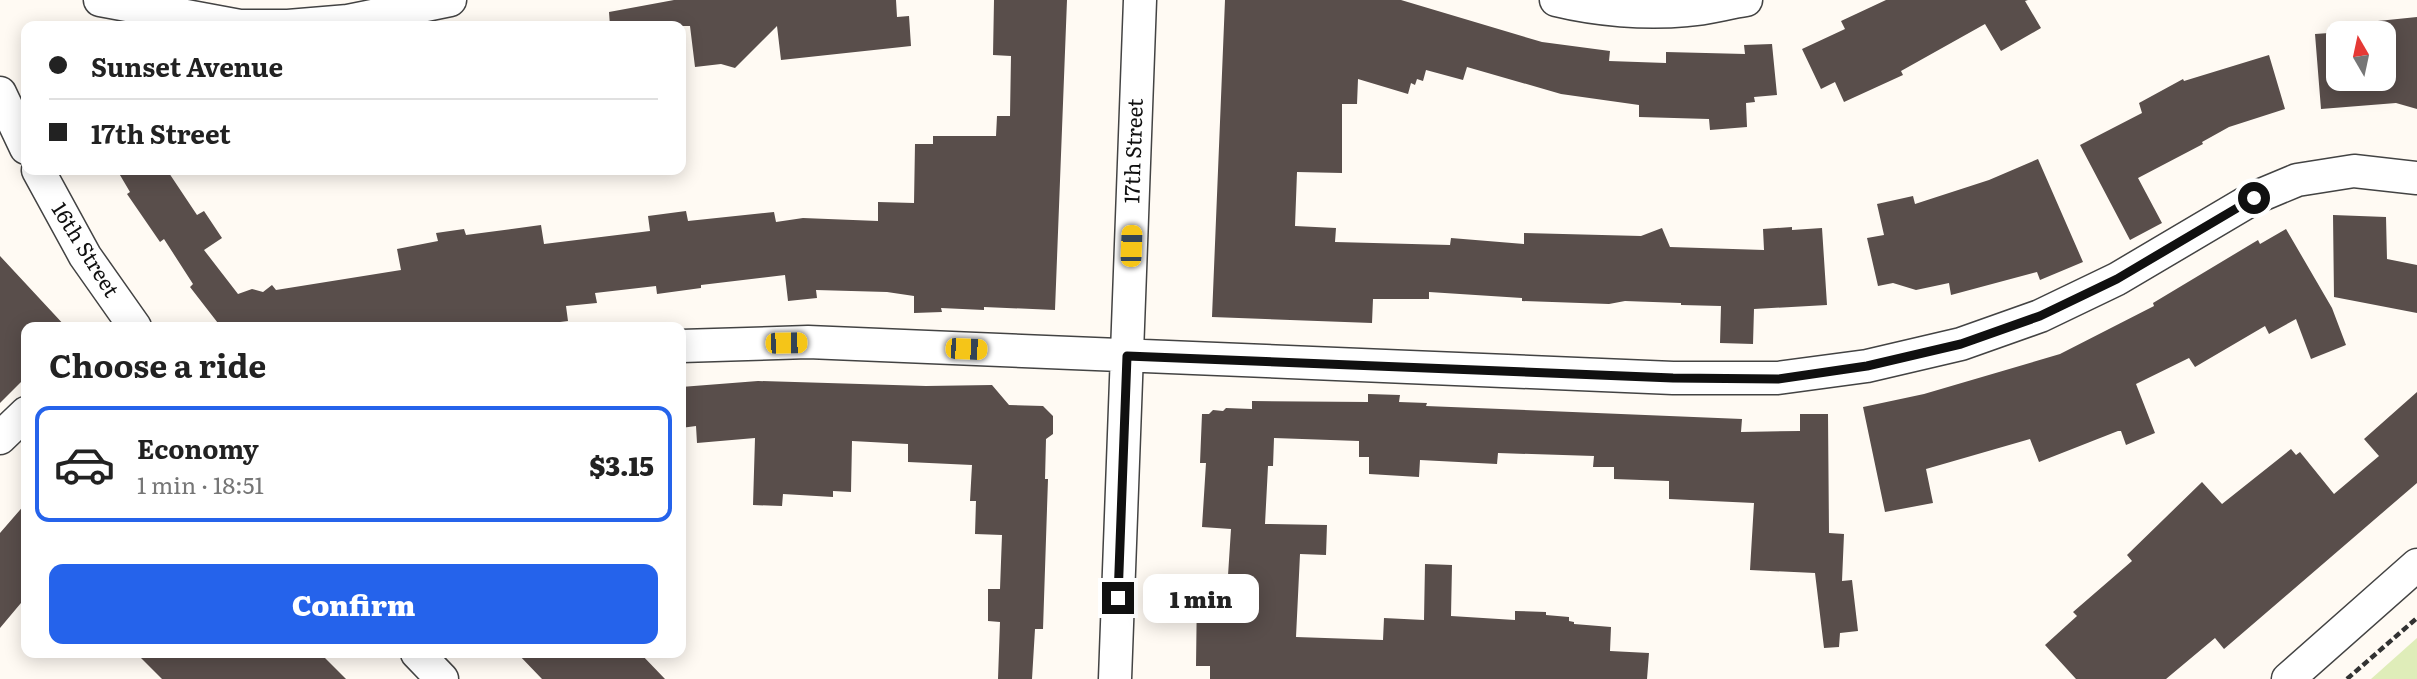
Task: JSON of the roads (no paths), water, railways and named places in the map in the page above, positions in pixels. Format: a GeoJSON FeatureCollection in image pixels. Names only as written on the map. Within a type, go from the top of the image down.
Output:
{"type":"FeatureCollection","features":[{"type":"Feature","properties":{"kind":"street"},"geometry":{"type":"LineString","coordinates":[[100,0],[213,21]]}},
{"type":"Feature","properties":{"kind":"street"},"geometry":{"type":"LineString","coordinates":[[348,21],[450,0]]}},
{"type":"Feature","properties":{"kind":"street","name":"17th Street"},"geometry":{"type":"LineString","coordinates":[[1115,679],[1140,0]]}},
{"type":"Feature","properties":{"kind":"street"},"geometry":{"type":"LineString","coordinates":[[1556,0],[1575,5],[1631,10],[1687,10],[1746,0]]}},
{"type":"Feature","properties":{"kind":"street"},"geometry":{"type":"LineString","coordinates":[[0,93],[21,137]]}},
{"type":"Feature","properties":{"kind":"street"},"geometry":{"type":"LineString","coordinates":[[686,346],[808,342],[1673,378],[1778,379],[1867,366],[1961,344],[2040,316],[2117,279],[2254,198],[2297,180],[2354,171],[2417,178]]}},
{"type":"Feature","properties":{"kind":"street","name":"16th Street"},"geometry":{"type":"LineString","coordinates":[[41,175],[125,322]]}},
{"type":"Feature","properties":{"kind":"street"},"geometry":{"type":"LineString","coordinates":[[0,438],[21,418]]}},
{"type":"Feature","properties":{"kind":"street"},"geometry":{"type":"LineString","coordinates":[[2288,679],[2417,565]]}},
{"type":"Feature","properties":{"kind":"street"},"geometry":{"type":"LineString","coordinates":[[422,658],[442,679]]}}]}
